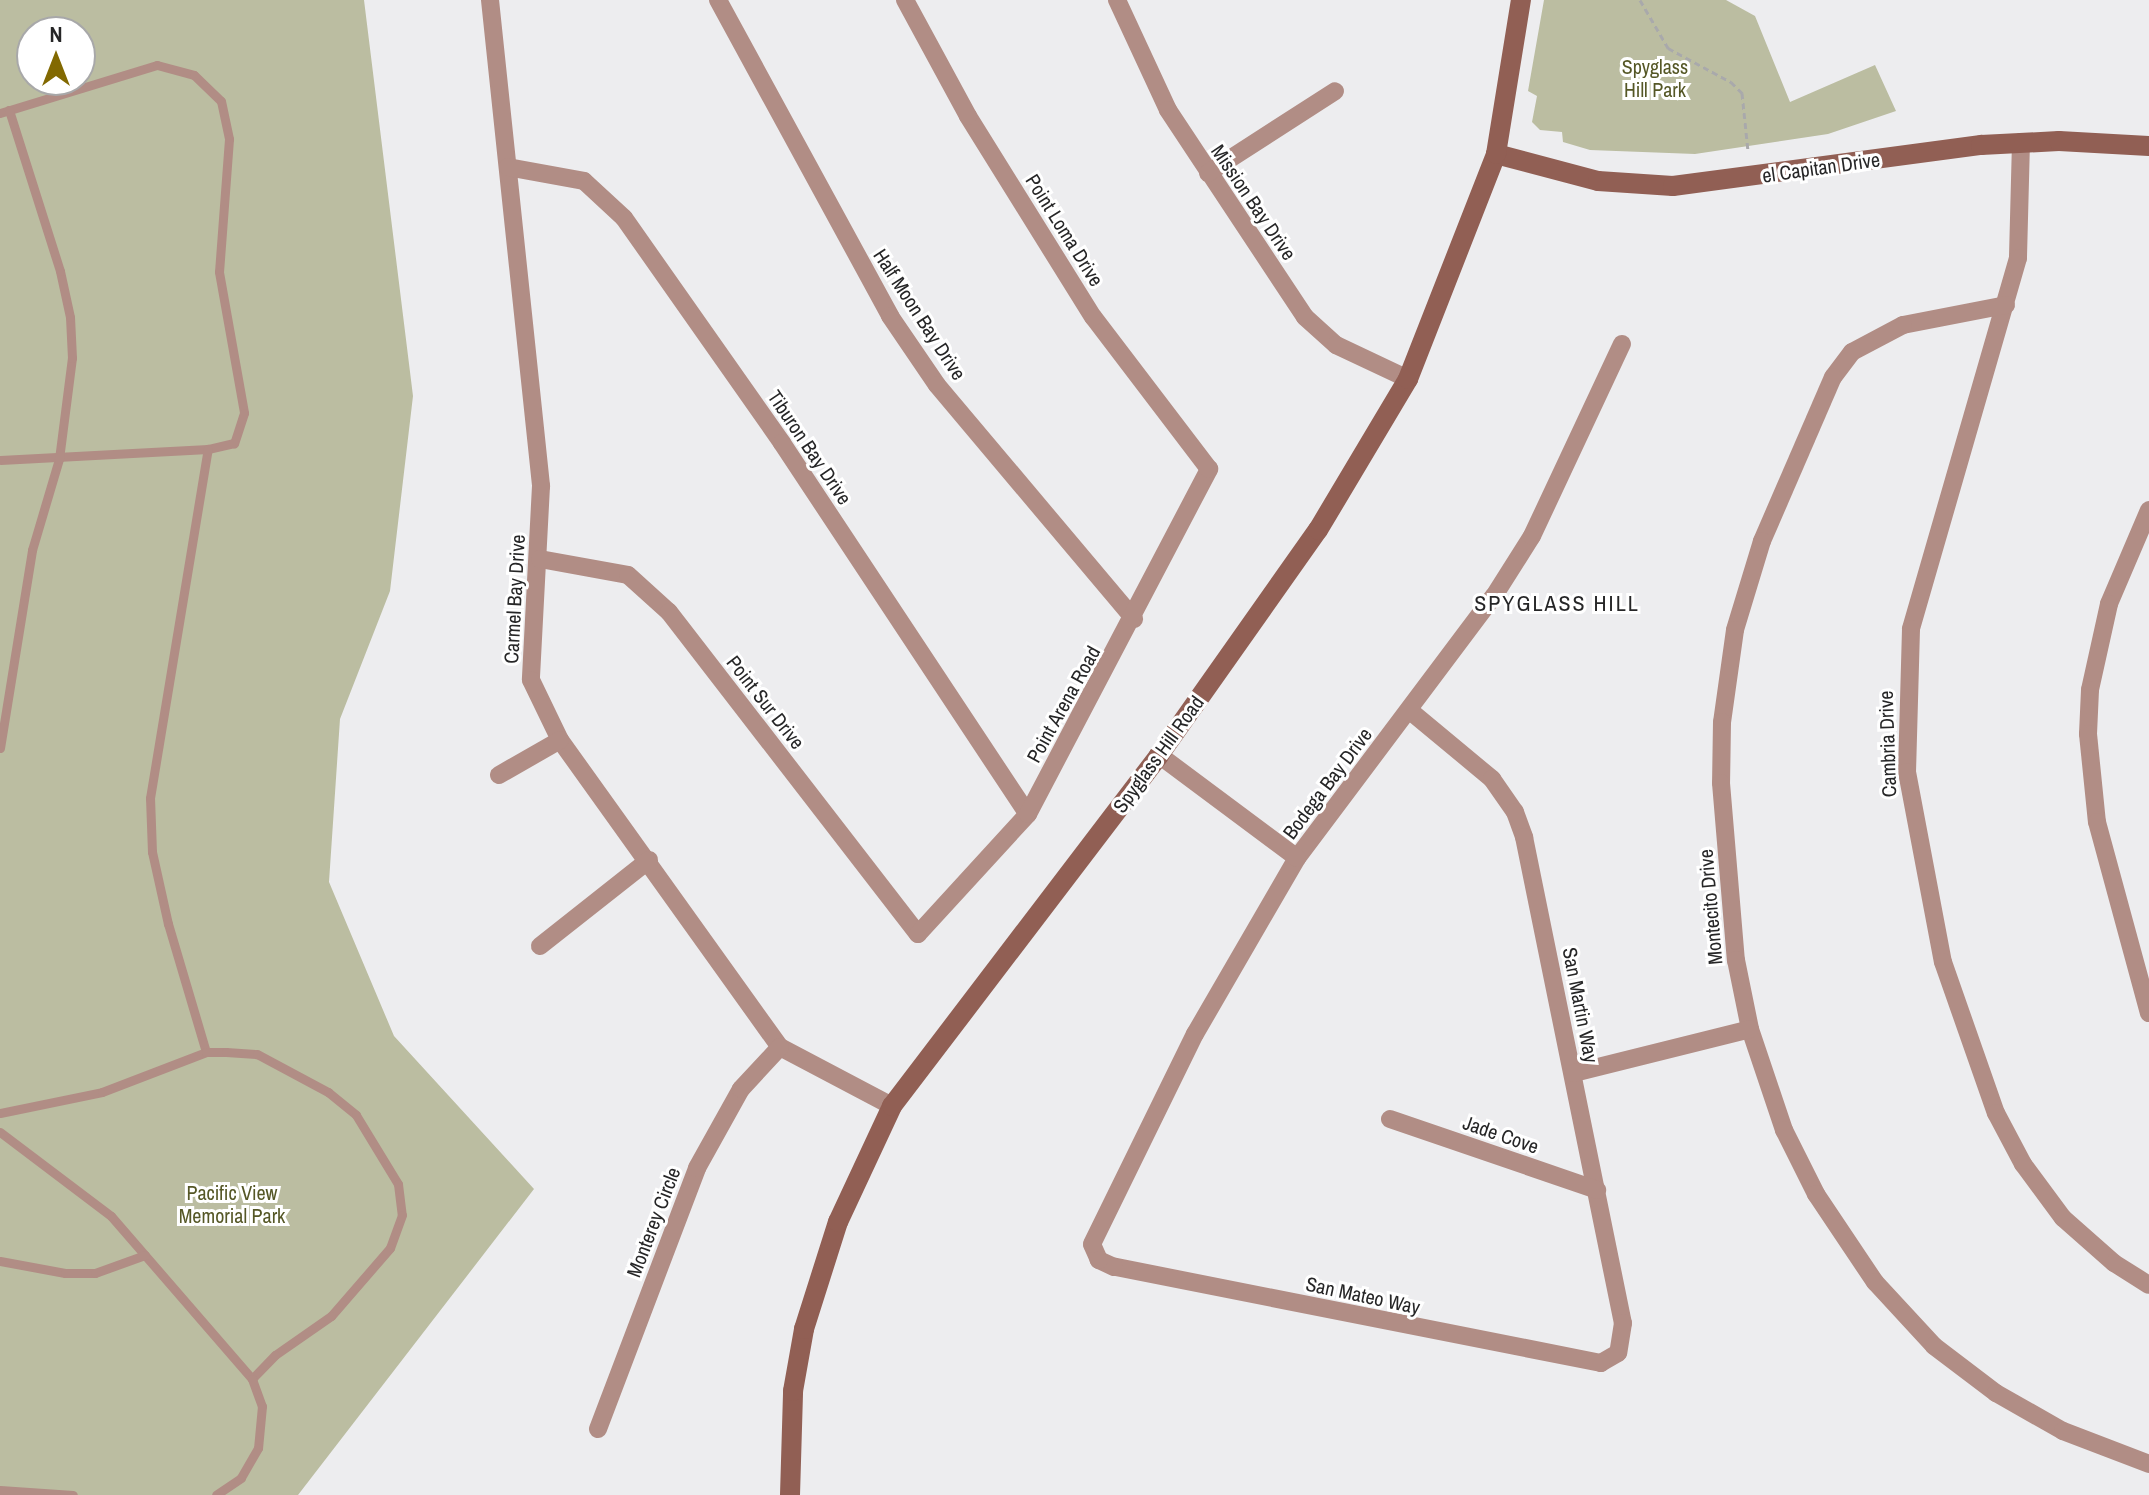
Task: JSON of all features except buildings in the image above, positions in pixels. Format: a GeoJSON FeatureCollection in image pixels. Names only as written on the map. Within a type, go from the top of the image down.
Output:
{"type":"FeatureCollection","features":[{"type":"Feature","properties":{"kind":"main road","name":"Spyglass Hill Road"},"geometry":{"type":"LineString","coordinates":[[790,1495],[793,1391],[804,1329],[838,1222],[892,1106],[1159,755],[1318,530],[1408,379],[1496,154],[1521,0]]}},
{"type":"Feature","properties":{"kind":"main road","name":"el Capitan Drive"},"geometry":{"type":"LineString","coordinates":[[1496,154],[1598,181],[1673,186],[2021,142],[2149,146]]}},
{"type":"Feature","properties":{"kind":"street","name":"Carmel Bay Drive"},"geometry":{"type":"LineString","coordinates":[[490,0],[541,486],[540,559],[531,680],[560,740],[649,860],[780,1047],[892,1106]]}},
{"type":"Feature","properties":{"kind":"street","name":"Half Moon Bay Drive"},"geometry":{"type":"LineString","coordinates":[[718,0],[890,316],[937,385],[1134,619]]}},
{"type":"Feature","properties":{"kind":"street","name":"Point Loma Drive"},"geometry":{"type":"LineString","coordinates":[[905,0],[968,116],[1093,317],[1209,469]]}},
{"type":"Feature","properties":{"kind":"street","name":"Mission Bay Drive"},"geometry":{"type":"LineString","coordinates":[[1117,0],[1168,110],[1305,317],[1336,345],[1408,379]]}},
{"type":"Feature","properties":{"kind":"street"},"geometry":{"type":"LineString","coordinates":[[1208,173],[1335,91]]}},
{"type":"Feature","properties":{"kind":"street","name":"Cambria Drive"},"geometry":{"type":"LineString","coordinates":[[2021,142],[2023,221],[2006,305],[1911,629],[1905,743],[1910,801],[1953,1001],[1996,1113],[2023,1164],[2063,1218],[2114,1263],[2149,1285]]}},
{"type":"Feature","properties":{"kind":"street","name":"Tiburon Bay Drive"},"geometry":{"type":"LineString","coordinates":[[508,167],[528,167],[584,181],[624,218],[782,443],[1028,814]]}},
{"type":"Feature","properties":{"kind":"street","name":"Montecito Drive"},"geometry":{"type":"LineString","coordinates":[[2006,305],[1903,325],[1852,352],[1833,377],[1762,541],[1735,630],[1721,752],[1732,925],[1750,1029],[1771,1097],[1804,1173],[1854,1254],[1898,1309],[1934,1346],[2006,1400],[2063,1431],[2149,1464]]}},
{"type":"Feature","properties":{"kind":"street","name":"Bodega Bay Drive"},"geometry":{"type":"LineString","coordinates":[[1099,1260],[1092,1244],[1096,1227],[1195,1034],[1297,858],[1409,710],[1532,536],[1622,344]]}},
{"type":"Feature","properties":{"kind":"street","name":"Point Arena Road"},"geometry":{"type":"LineString","coordinates":[[918,934],[1028,814],[1134,619],[1209,469]]}},
{"type":"Feature","properties":{"kind":"street"},"geometry":{"type":"LineString","coordinates":[[2149,510],[2101,632],[2088,734],[2097,822],[2149,1013]]}},
{"type":"Feature","properties":{"kind":"street","name":"Point Sur Drive"},"geometry":{"type":"LineString","coordinates":[[540,559],[628,575],[669,612],[918,934]]}},
{"type":"Feature","properties":{"kind":"street","name":"San Martin Way"},"geometry":{"type":"LineString","coordinates":[[1409,710],[1492,779],[1515,812],[1574,1073],[1623,1323],[1618,1353]]}},
{"type":"Feature","properties":{"kind":"street"},"geometry":{"type":"LineString","coordinates":[[499,775],[560,740]]}},
{"type":"Feature","properties":{"kind":"street"},"geometry":{"type":"LineString","coordinates":[[1159,755],[1297,858]]}},
{"type":"Feature","properties":{"kind":"street"},"geometry":{"type":"LineString","coordinates":[[540,946],[649,860]]}},
{"type":"Feature","properties":{"kind":"street"},"geometry":{"type":"LineString","coordinates":[[1574,1073],[1750,1029]]}},
{"type":"Feature","properties":{"kind":"street","name":"Monterey Circle"},"geometry":{"type":"LineString","coordinates":[[598,1429],[697,1168],[741,1089],[780,1047]]}},
{"type":"Feature","properties":{"kind":"street","name":"Jade Cove"},"geometry":{"type":"LineString","coordinates":[[1390,1119],[1597,1190]]}},
{"type":"Feature","properties":{"kind":"street","name":"San Mateo Way"},"geometry":{"type":"LineString","coordinates":[[1099,1260],[1114,1267],[1583,1361],[1601,1363],[1618,1353]]}},
{"type":"Feature","properties":{"kind":"lane"},"geometry":{"type":"LineString","coordinates":[[0,460],[59,459],[208,449],[234,443],[244,413],[219,272],[229,139],[221,101],[194,75],[157,65],[5,112],[70,317],[72,358],[59,459],[32,550],[0,748]]}},
{"type":"Feature","properties":{"kind":"lane"},"geometry":{"type":"LineString","coordinates":[[206,1052],[152,852],[150,798],[208,449]]}},
{"type":"Feature","properties":{"kind":"lane"},"geometry":{"type":"LineString","coordinates":[[0,1113],[102,1092],[206,1052],[257,1054],[328,1092],[356,1115],[398,1184],[402,1215],[390,1248],[331,1316],[275,1355],[252,1379]]}},
{"type":"Feature","properties":{"kind":"lane"},"geometry":{"type":"LineString","coordinates":[[0,1132],[111,1216],[252,1379],[262,1406],[258,1448],[241,1478],[216,1495]]}},
{"type":"Feature","properties":{"kind":"lane"},"geometry":{"type":"LineString","coordinates":[[0,1261],[65,1273],[95,1273],[145,1255]]}},
{"type":"Feature","properties":{"kind":"lane"},"geometry":{"type":"LineString","coordinates":[[0,1490],[73,1495]]}},
{"type":"Feature","properties":{"kind":"path"},"geometry":{"type":"LineString","coordinates":[[1640,0],[1668,48],[1731,82],[1742,93],[1748,151]]}},
{"type":"Feature","properties":{"kind":"green space","name":"Pacific View Memorial Park"},"geometry":{"type":"Polygon","coordinates":[[[0,0],[364,0],[413,396],[390,591],[340,719],[329,882],[394,1036],[534,1189],[298,1495],[0,1495],[0,0]]]}},
{"type":"Feature","properties":{"kind":"green space","name":"Spyglass Hill Park"},"geometry":{"type":"Polygon","coordinates":[[[1544,0],[1726,0],[1755,16],[1790,102],[1875,65],[1896,111],[1828,134],[1695,154],[1590,150],[1563,142],[1562,132],[1540,130],[1532,122],[1537,96],[1528,91],[1544,0]]]}},
{"type":"Feature","properties":{"kind":"district","name":"SPYGLASS HILL"},"geometry":{"type":"Point","coordinates":[1557,604]}}]}
